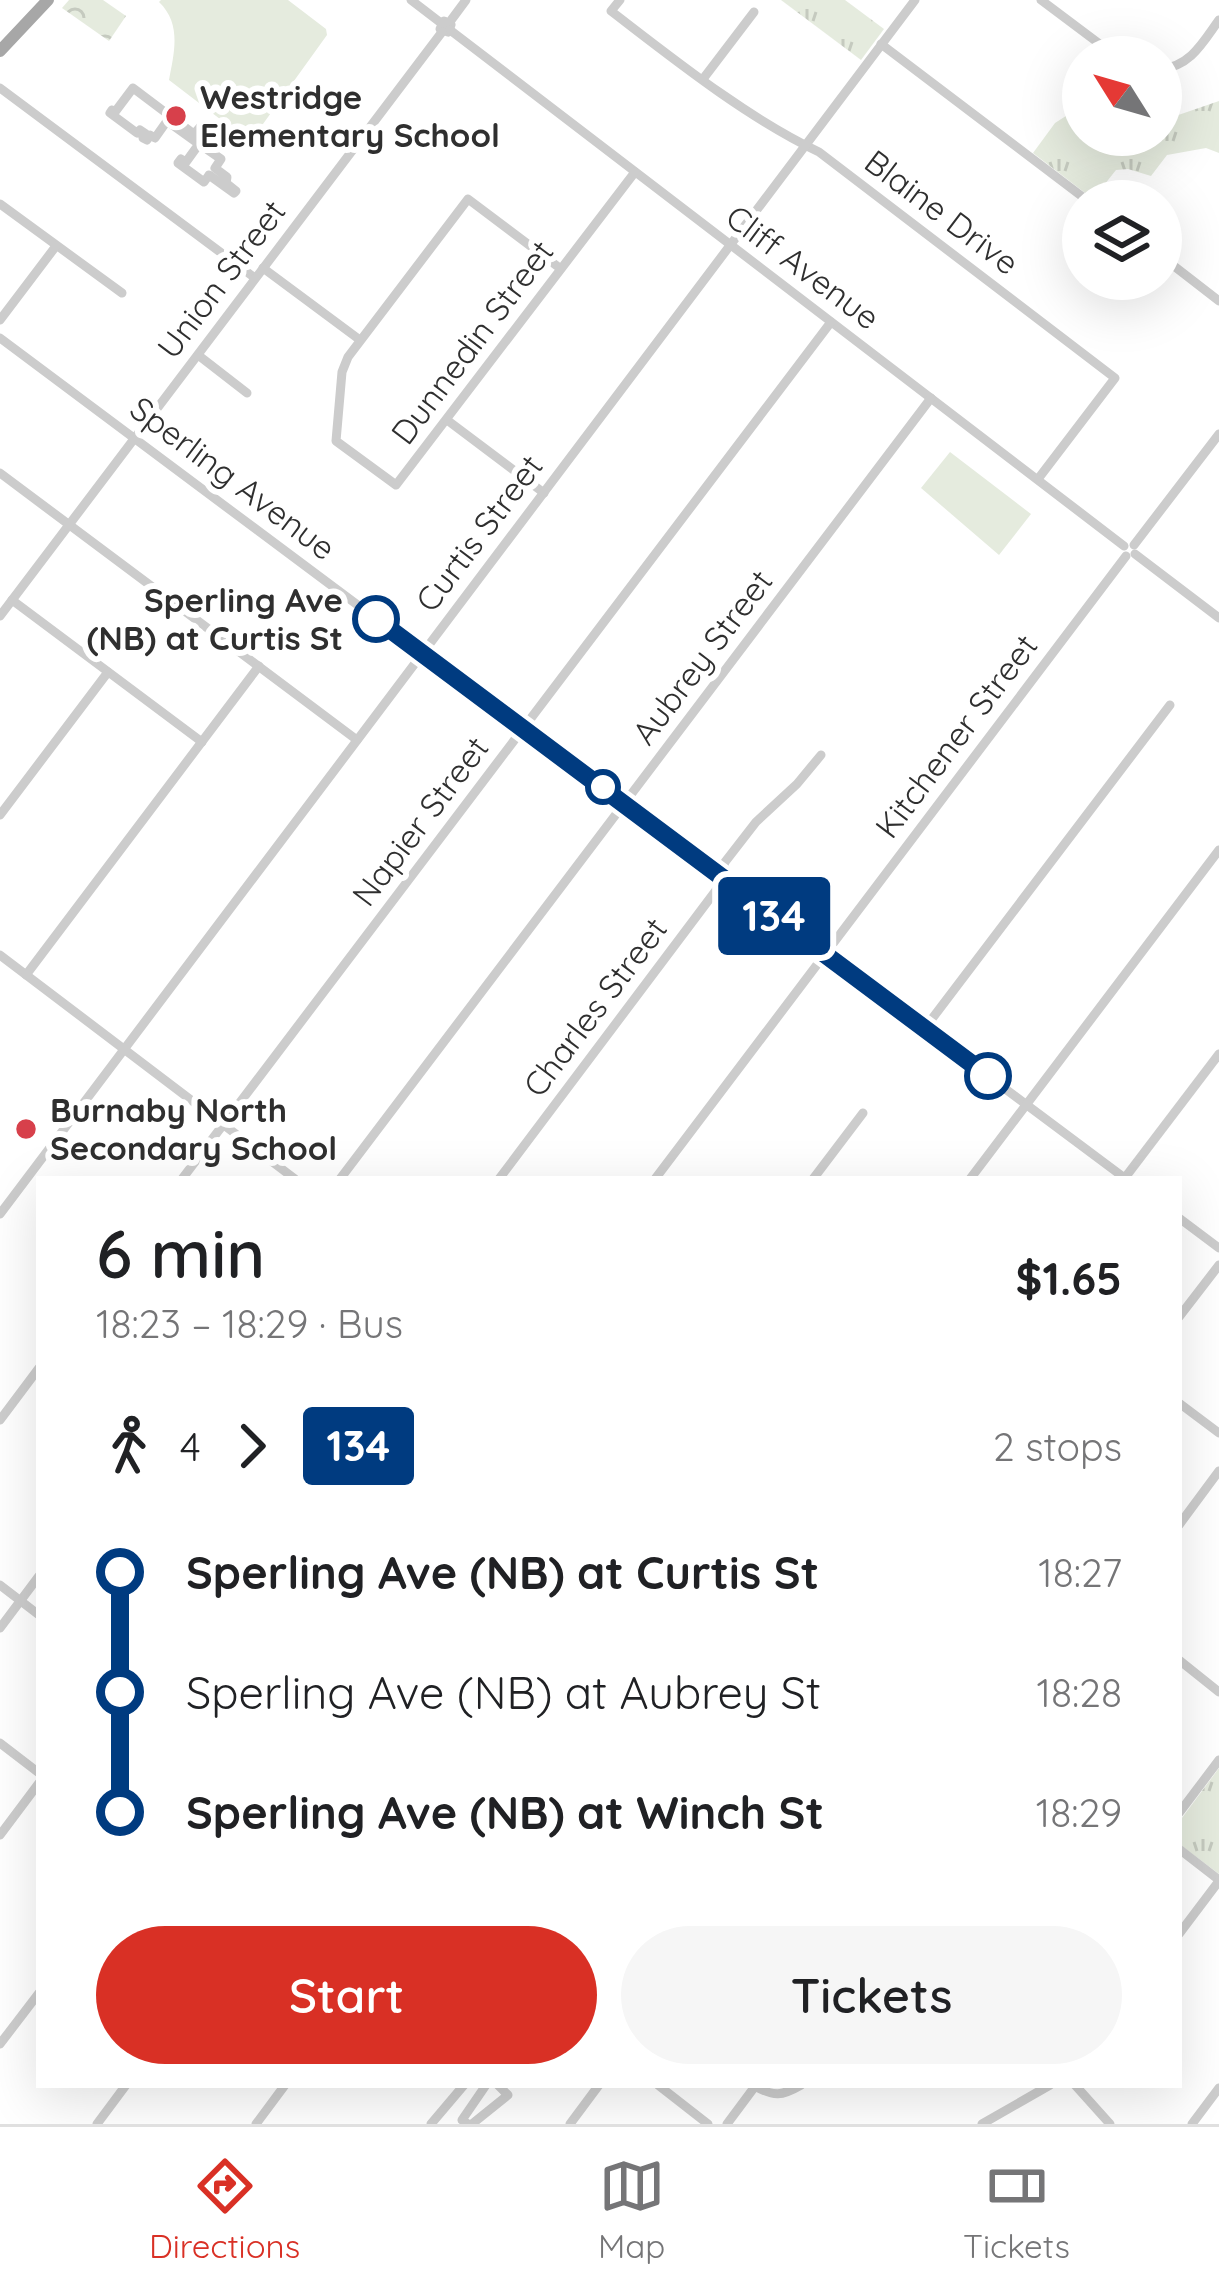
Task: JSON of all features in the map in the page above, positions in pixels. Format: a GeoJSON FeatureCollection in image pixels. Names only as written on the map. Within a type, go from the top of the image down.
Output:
{"type":"FeatureCollection","features":[{"type":"Feature","properties":{"kind":"main road"},"geometry":{"type":"LineString","coordinates":[[0,50],[46,1]]}},
{"type":"Feature","properties":{"kind":"street","name":"Cliff Avenue"},"geometry":{"type":"LineString","coordinates":[[411,0],[1219,618]]}},
{"type":"Feature","properties":{"kind":"street","name":"Union Street"},"geometry":{"type":"LineString","coordinates":[[0,616],[466,0]]}},
{"type":"Feature","properties":{"kind":"street"},"geometry":{"type":"LineString","coordinates":[[620,0],[611,11],[805,146]]}},
{"type":"Feature","properties":{"kind":"street","name":"Curtis Street"},"geometry":{"type":"LineString","coordinates":[[0,1214],[915,0]]}},
{"type":"Feature","properties":{"kind":"street"},"geometry":{"type":"LineString","coordinates":[[1041,0],[1089,36]]}},
{"type":"Feature","properties":{"kind":"street"},"geometry":{"type":"LineString","coordinates":[[703,79],[754,12]]}},
{"type":"Feature","properties":{"kind":"street"},"geometry":{"type":"LineString","coordinates":[[1182,64],[1219,20]]}},
{"type":"Feature","properties":{"kind":"street"},"geometry":{"type":"LineString","coordinates":[[881,44],[1062,181]]}},
{"type":"Feature","properties":{"kind":"street"},"geometry":{"type":"LineString","coordinates":[[0,87],[360,340],[468,199],[561,269]]}},
{"type":"Feature","properties":{"kind":"street"},"geometry":{"type":"LineString","coordinates":[[133,88],[194,134],[201,126],[214,136],[206,145],[220,159],[215,167],[227,177],[234,193],[209,175],[203,182],[178,163],[186,162],[199,144],[167,121],[155,139],[150,135],[146,140],[146,134],[136,133],[110,113],[133,88]]}},
{"type":"Feature","properties":{"kind":"street","name":"Blaine Drive"},"geometry":{"type":"LineString","coordinates":[[805,146],[1115,378],[1038,479]]}},
{"type":"Feature","properties":{"kind":"street","name":"Dunnedin Street"},"geometry":{"type":"LineString","coordinates":[[360,340],[342,372],[336,441],[396,485],[635,172]]}},
{"type":"Feature","properties":{"kind":"street"},"geometry":{"type":"LineString","coordinates":[[0,204],[122,293]]}},
{"type":"Feature","properties":{"kind":"street"},"geometry":{"type":"LineString","coordinates":[[0,320],[56,246]]}},
{"type":"Feature","properties":{"kind":"street"},"geometry":{"type":"LineString","coordinates":[[1182,272],[1219,301]]}},
{"type":"Feature","properties":{"kind":"street","name":"Napier Street"},"geometry":{"type":"LineString","coordinates":[[184,1176],[830,322]]}},
{"type":"Feature","properties":{"kind":"street","name":"Sperling Avenue"},"geometry":{"type":"LineString","coordinates":[[0,338],[1121,1176]]}},
{"type":"Feature","properties":{"kind":"street"},"geometry":{"type":"LineString","coordinates":[[198,355],[247,393]]}},
{"type":"Feature","properties":{"kind":"street","name":"Aubrey Street"},"geometry":{"type":"LineString","coordinates":[[342,1176],[932,398]]}},
{"type":"Feature","properties":{"kind":"street"},"geometry":{"type":"LineString","coordinates":[[447,421],[544,493]]}},
{"type":"Feature","properties":{"kind":"street","name":"Kitchener Street"},"geometry":{"type":"LineString","coordinates":[[657,1176],[1219,434]]}},
{"type":"Feature","properties":{"kind":"street"},"geometry":{"type":"LineString","coordinates":[[1208,449],[1219,457]]}},
{"type":"Feature","properties":{"kind":"street"},"geometry":{"type":"LineString","coordinates":[[0,473],[357,740]]}},
{"type":"Feature","properties":{"kind":"street"},"geometry":{"type":"LineString","coordinates":[[12,601],[202,742]]}},
{"type":"Feature","properties":{"kind":"street"},"geometry":{"type":"LineString","coordinates":[[26,975],[259,666]]}},
{"type":"Feature","properties":{"kind":"street"},"geometry":{"type":"LineString","coordinates":[[0,815],[108,673]]}},
{"type":"Feature","properties":{"kind":"street"},"geometry":{"type":"LineString","coordinates":[[925,1028],[1170,705]]}},
{"type":"Feature","properties":{"kind":"street","name":"Charles Street"},"geometry":{"type":"LineString","coordinates":[[501,1176],[717,890],[724,862],[821,755]]}},
{"type":"Feature","properties":{"kind":"street"},"geometry":{"type":"LineString","coordinates":[[972,1176],[1219,850]]}},
{"type":"Feature","properties":{"kind":"street"},"geometry":{"type":"LineString","coordinates":[[0,955],[291,1176]]}},
{"type":"Feature","properties":{"kind":"street"},"geometry":{"type":"LineString","coordinates":[[1127,1176],[1219,1054]]}},
{"type":"Feature","properties":{"kind":"street"},"geometry":{"type":"LineString","coordinates":[[815,1176],[862,1113]]}},
{"type":"Feature","properties":{"kind":"street"},"geometry":{"type":"LineString","coordinates":[[1182,1220],[1219,1248]]}},
{"type":"Feature","properties":{"kind":"street"},"geometry":{"type":"LineString","coordinates":[[1182,1313],[1219,1265]]}},
{"type":"Feature","properties":{"kind":"street"},"geometry":{"type":"LineString","coordinates":[[0,1420],[36,1372]]}},
{"type":"Feature","properties":{"kind":"street"},"geometry":{"type":"LineString","coordinates":[[1182,1405],[1219,1432]]}},
{"type":"Feature","properties":{"kind":"street"},"geometry":{"type":"LineString","coordinates":[[1182,1521],[1219,1471]]}},
{"type":"Feature","properties":{"kind":"street"},"geometry":{"type":"LineString","coordinates":[[0,1628],[36,1580]]}},
{"type":"Feature","properties":{"kind":"street"},"geometry":{"type":"LineString","coordinates":[[0,1585],[36,1613]]}},
{"type":"Feature","properties":{"kind":"street"},"geometry":{"type":"LineString","coordinates":[[1182,1662],[1219,1692]]}},
{"type":"Feature","properties":{"kind":"street"},"geometry":{"type":"LineString","coordinates":[[0,1743],[36,1771]]}},
{"type":"Feature","properties":{"kind":"street"},"geometry":{"type":"LineString","coordinates":[[1182,1810],[1219,1760]]}},
{"type":"Feature","properties":{"kind":"street"},"geometry":{"type":"LineString","coordinates":[[0,1835],[36,1787]]}},
{"type":"Feature","properties":{"kind":"street"},"geometry":{"type":"LineString","coordinates":[[1182,1852],[1219,1881],[1182,1930]]}},
{"type":"Feature","properties":{"kind":"street"},"geometry":{"type":"LineString","coordinates":[[0,2044],[36,1997]]}},
{"type":"Feature","properties":{"kind":"street"},"geometry":{"type":"LineString","coordinates":[[97,2124],[124,2088]]}},
{"type":"Feature","properties":{"kind":"street"},"geometry":{"type":"LineString","coordinates":[[256,2124],[283,2088]]}},
{"type":"Feature","properties":{"kind":"street"},"geometry":{"type":"LineString","coordinates":[[428,2124],[458,2088]]}},
{"type":"Feature","properties":{"kind":"street"},"geometry":{"type":"LineString","coordinates":[[484,2088],[462,2120],[470,2124],[508,2095],[501,2088]]}},
{"type":"Feature","properties":{"kind":"street"},"geometry":{"type":"LineString","coordinates":[[570,2124],[597,2088]]}},
{"type":"Feature","properties":{"kind":"street"},"geometry":{"type":"LineString","coordinates":[[662,2088],[708,2124]]}},
{"type":"Feature","properties":{"kind":"street"},"geometry":{"type":"LineString","coordinates":[[727,2124],[753,2088]]}},
{"type":"Feature","properties":{"kind":"street"},"geometry":{"type":"LineString","coordinates":[[760,2088],[779,2096],[795,2088]]}},
{"type":"Feature","properties":{"kind":"street"},"geometry":{"type":"LineString","coordinates":[[982,2124],[1045,2088]]}},
{"type":"Feature","properties":{"kind":"street"},"geometry":{"type":"LineString","coordinates":[[1078,2088],[1110,2124]]}},
{"type":"Feature","properties":{"kind":"street"},"geometry":{"type":"LineString","coordinates":[[1192,2124],[1219,2088]]}},
{"type":"Feature","properties":{"kind":"green space"},"geometry":{"type":"Polygon","coordinates":[[[69,0],[103,0],[126,16],[109,41],[62,8],[69,0]]]}},
{"type":"Feature","properties":{"kind":"green space"},"geometry":{"type":"Polygon","coordinates":[[[161,0],[288,0],[326,29],[327,35],[250,142],[169,80],[174,29],[161,0]]]}},
{"type":"Feature","properties":{"kind":"green space"},"geometry":{"type":"Polygon","coordinates":[[[781,0],[845,0],[884,29],[861,60],[781,0]]]}},
{"type":"Feature","properties":{"kind":"green space"},"geometry":{"type":"Polygon","coordinates":[[[1219,101],[1219,153],[1206,148],[1182,152],[1182,114],[1219,101]]]}},
{"type":"Feature","properties":{"kind":"green space"},"geometry":{"type":"Polygon","coordinates":[[[1062,118],[1062,156],[1166,156],[1151,176],[1128,169],[1116,170],[1108,180],[1068,180],[1033,153],[1062,118]]]}},
{"type":"Feature","properties":{"kind":"green space"},"geometry":{"type":"Polygon","coordinates":[[[950,452],[1031,514],[999,555],[921,488],[950,452]]]}},
{"type":"Feature","properties":{"kind":"green space"},"geometry":{"type":"Polygon","coordinates":[[[1219,1768],[1219,1874],[1182,1846],[1182,1818],[1219,1768]]]}},
{"type":"Feature","properties":{"kind":"bus line","name":"134"},"geometry":{"type":"LineString","coordinates":[[376,619],[988,1076]]}},
{"type":"Feature","properties":{"kind":"place","name":"Westridge Elementary School"},"geometry":{"type":"Point","coordinates":[176,116]}},
{"type":"Feature","properties":{"kind":"place","name":"Sperling Ave (NB) at Curtis St"},"geometry":{"type":"Point","coordinates":[376,619]}},
{"type":"Feature","properties":{"kind":"place","name":"Burnaby North Secondary School"},"geometry":{"type":"Point","coordinates":[26,1129]}}]}
